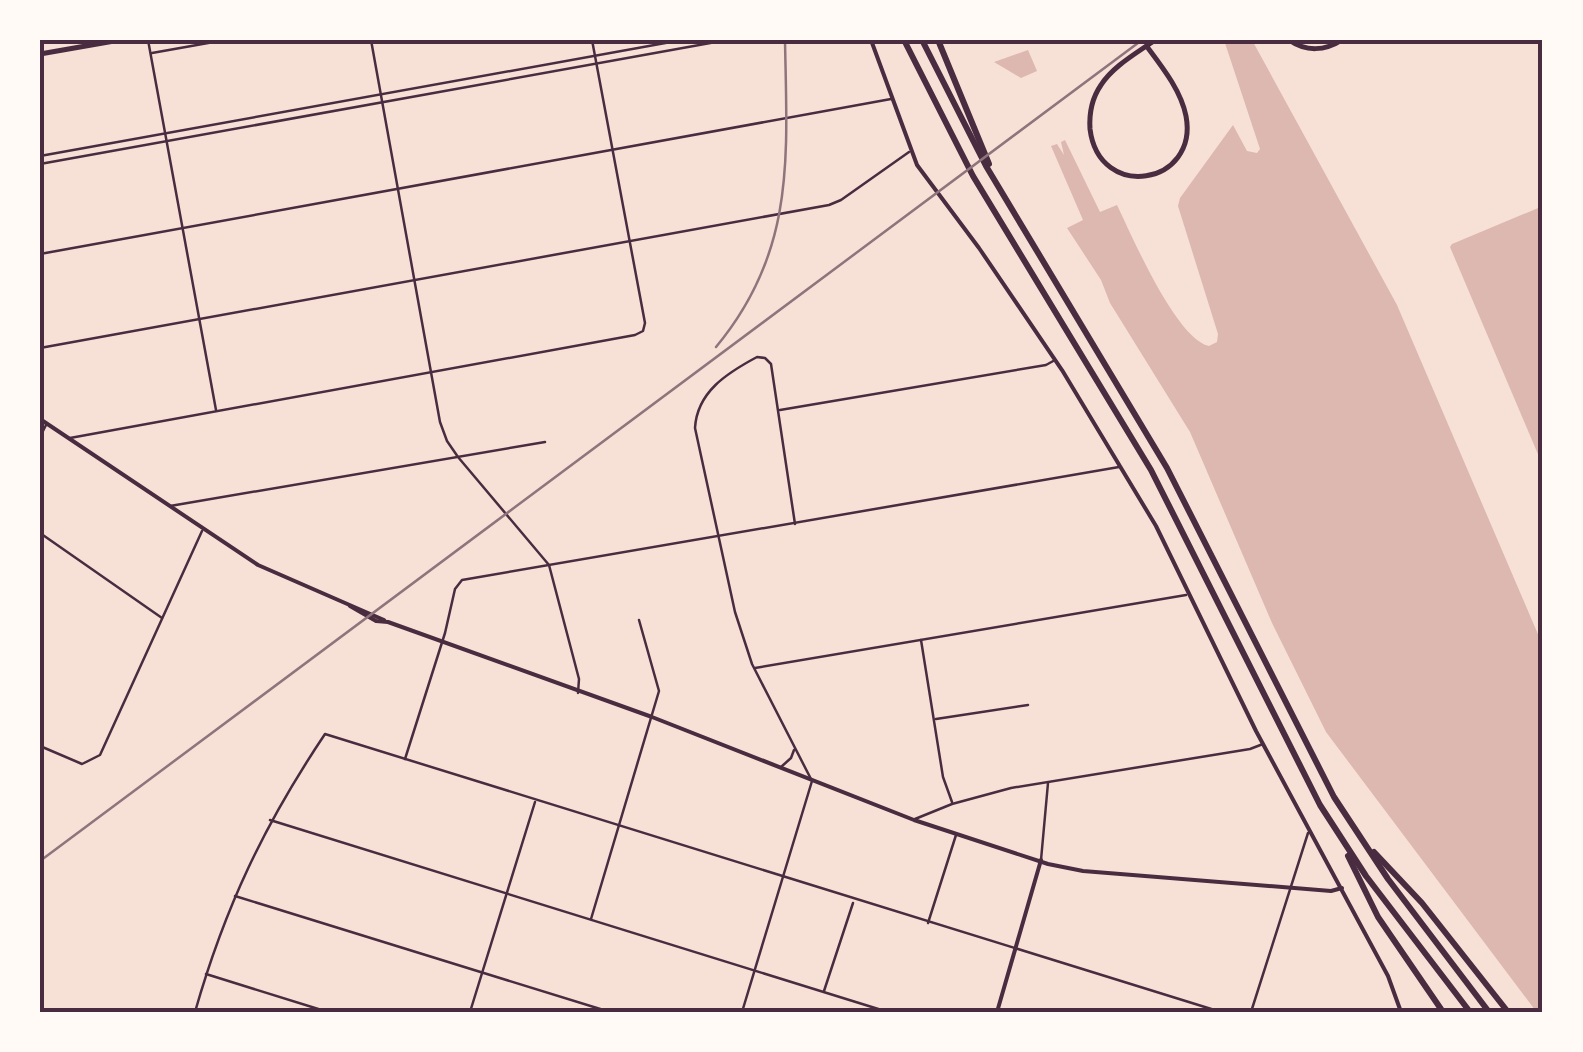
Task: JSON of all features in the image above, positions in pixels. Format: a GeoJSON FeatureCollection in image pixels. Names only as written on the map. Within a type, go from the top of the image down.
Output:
{"type":"FeatureCollection","features":[{"type":"Feature","properties":{"kind":"highway"},"geometry":{"type":"LineString","coordinates":[[904,40],[962,156],[1140,450],[1378,917],[1443,1012]]}},
{"type":"Feature","properties":{"kind":"highway"},"geometry":{"type":"LineString","coordinates":[[922,40],[996,184],[1161,456],[1308,749],[1357,835],[1490,1012]]}},
{"type":"Feature","properties":{"kind":"highway"},"geometry":{"type":"LineString","coordinates":[[938,40],[996,184]]}},
{"type":"Feature","properties":{"kind":"highway"},"geometry":{"type":"LineString","coordinates":[[1334,828],[1470,1012]]}},
{"type":"Feature","properties":{"kind":"highway"},"geometry":{"type":"LineString","coordinates":[[1357,835],[1422,904],[1508,1012]]}},
{"type":"Feature","properties":{"kind":"main road"},"geometry":{"type":"LineString","coordinates":[[40,54],[120,40]]}},
{"type":"Feature","properties":{"kind":"main road"},"geometry":{"type":"LineString","coordinates":[[1148,48],[1179,96],[1187,133],[1183,148],[1172,163],[1146,177],[1124,175],[1108,166],[1096,152],[1090,114],[1095,94],[1106,77],[1155,40]]}},
{"type":"Feature","properties":{"kind":"main road"},"geometry":{"type":"LineString","coordinates":[[1289,40],[1314,49],[1342,40]]}},
{"type":"Feature","properties":{"kind":"street"},"geometry":{"type":"LineString","coordinates":[[148,40],[216,411]]}},
{"type":"Feature","properties":{"kind":"street"},"geometry":{"type":"LineString","coordinates":[[150,54],[225,40]]}},
{"type":"Feature","properties":{"kind":"street"},"geometry":{"type":"LineString","coordinates":[[371,40],[440,422],[458,457],[550,565],[580,679],[578,693]]}},
{"type":"Feature","properties":{"kind":"street"},"geometry":{"type":"LineString","coordinates":[[68,438],[643,331],[592,40]]}},
{"type":"Feature","properties":{"kind":"street"},"geometry":{"type":"LineString","coordinates":[[40,156],[682,40]]}},
{"type":"Feature","properties":{"kind":"street"},"geometry":{"type":"LineString","coordinates":[[40,164],[727,40]]}},
{"type":"Feature","properties":{"kind":"street"},"geometry":{"type":"LineString","coordinates":[[871,40],[911,152],[926,179],[1056,360],[1156,526],[1263,744],[1390,982],[1401,1012]]}},
{"type":"Feature","properties":{"kind":"street"},"geometry":{"type":"LineString","coordinates":[[40,254],[892,98]]}},
{"type":"Feature","properties":{"kind":"street"},"geometry":{"type":"LineString","coordinates":[[40,348],[836,203],[911,152]]}},
{"type":"Feature","properties":{"kind":"street"},"geometry":{"type":"LineString","coordinates":[[742,1012],[812,781],[754,668],[738,620],[695,428],[698,406],[706,393],[750,360],[765,358],[771,364],[796,524]]}},
{"type":"Feature","properties":{"kind":"street"},"geometry":{"type":"LineString","coordinates":[[778,411],[1046,365],[1056,360]]}},
{"type":"Feature","properties":{"kind":"street"},"geometry":{"type":"LineString","coordinates":[[40,419],[258,565],[442,643],[652,717],[914,820],[1083,872],[1331,891],[1342,888]]}},
{"type":"Feature","properties":{"kind":"street"},"geometry":{"type":"LineString","coordinates":[[40,437],[46,424]]}},
{"type":"Feature","properties":{"kind":"street"},"geometry":{"type":"LineString","coordinates":[[169,506],[545,442]]}},
{"type":"Feature","properties":{"kind":"street"},"geometry":{"type":"LineString","coordinates":[[405,759],[460,581],[1121,466]]}},
{"type":"Feature","properties":{"kind":"street"},"geometry":{"type":"LineString","coordinates":[[40,746],[82,764],[100,755],[203,530]]}},
{"type":"Feature","properties":{"kind":"street"},"geometry":{"type":"LineString","coordinates":[[40,533],[163,619]]}},
{"type":"Feature","properties":{"kind":"street"},"geometry":{"type":"LineString","coordinates":[[754,668],[1191,594]]}},
{"type":"Feature","properties":{"kind":"street"},"geometry":{"type":"LineString","coordinates":[[591,919],[659,691],[639,620]]}},
{"type":"Feature","properties":{"kind":"street"},"geometry":{"type":"LineString","coordinates":[[921,640],[943,776],[952,804]]}},
{"type":"Feature","properties":{"kind":"street"},"geometry":{"type":"LineString","coordinates":[[934,720],[1028,705]]}},
{"type":"Feature","properties":{"kind":"street"},"geometry":{"type":"LineString","coordinates":[[195,1012],[234,895],[270,820],[324,734],[1220,1012]]}},
{"type":"Feature","properties":{"kind":"street"},"geometry":{"type":"LineString","coordinates":[[914,820],[981,794],[1263,744]]}},
{"type":"Feature","properties":{"kind":"street"},"geometry":{"type":"LineString","coordinates":[[778,768],[788,762],[794,749]]}},
{"type":"Feature","properties":{"kind":"street"},"geometry":{"type":"LineString","coordinates":[[996,1012],[1041,860],[1048,782]]}},
{"type":"Feature","properties":{"kind":"street"},"geometry":{"type":"LineString","coordinates":[[470,1012],[535,800]]}},
{"type":"Feature","properties":{"kind":"street"},"geometry":{"type":"LineString","coordinates":[[270,820],[888,1012]]}},
{"type":"Feature","properties":{"kind":"street"},"geometry":{"type":"LineString","coordinates":[[1251,1012],[1304,838],[1310,831]]}},
{"type":"Feature","properties":{"kind":"street"},"geometry":{"type":"LineString","coordinates":[[928,923],[956,834]]}},
{"type":"Feature","properties":{"kind":"street"},"geometry":{"type":"LineString","coordinates":[[234,895],[610,1012]]}},
{"type":"Feature","properties":{"kind":"street"},"geometry":{"type":"LineString","coordinates":[[824,992],[854,900]]}},
{"type":"Feature","properties":{"kind":"street"},"geometry":{"type":"LineString","coordinates":[[206,974],[328,1012]]}},
{"type":"Feature","properties":{"kind":"shaded area"},"geometry":{"type":"Polygon","coordinates":[[[1224,40],[1252,40],[1397,305],[1543,646],[1543,1012],[1535,1010],[1326,732],[1272,623],[1190,432],[1067,228],[1083,220],[1051,146],[1057,144],[1064,155],[1061,142],[1065,140],[1100,212],[1117,205],[1156,284],[1183,325],[1209,346],[1217,342],[1218,334],[1178,206],[1233,125],[1247,151],[1257,153],[1260,149],[1224,40]]]}},
{"type":"Feature","properties":{"kind":"shaded area"},"geometry":{"type":"Polygon","coordinates":[[[1028,50],[1037,71],[1021,78],[994,62],[1028,50]]]}},
{"type":"Feature","properties":{"kind":"shaded area"},"geometry":{"type":"Polygon","coordinates":[[[1543,206],[1543,466],[1450,247],[1543,206]]]}},
{"type":"Feature","properties":{"kind":"railway"},"geometry":{"type":"LineString","coordinates":[[716,347],[742,311],[774,239],[785,163],[785,40]]}},
{"type":"Feature","properties":{"kind":"railway"},"geometry":{"type":"LineString","coordinates":[[40,861],[1142,40]]}}]}
